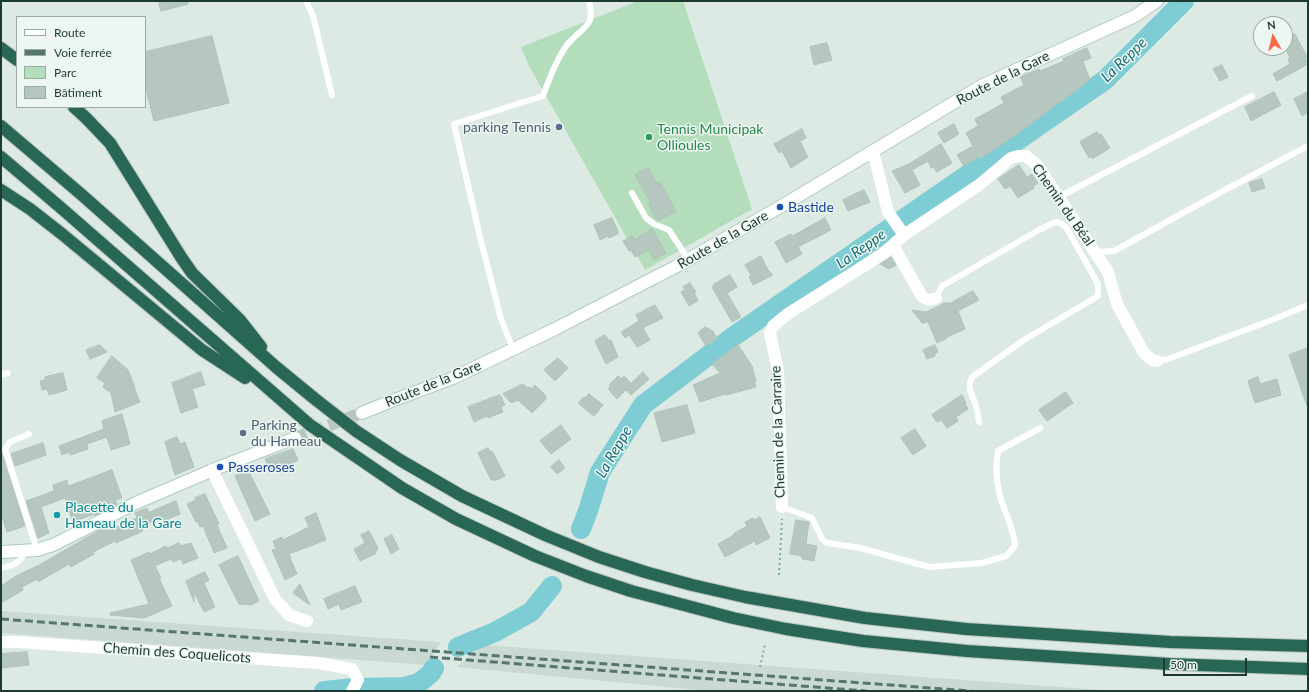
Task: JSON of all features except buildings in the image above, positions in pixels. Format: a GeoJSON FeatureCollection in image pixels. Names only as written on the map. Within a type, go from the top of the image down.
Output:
{"type":"FeatureCollection","features":[{"type":"Feature","properties":{"kind":"highway"},"geometry":{"type":"LineString","coordinates":[[1,48],[16,59]]}},
{"type":"Feature","properties":{"kind":"highway"},"geometry":{"type":"LineString","coordinates":[[75,108],[110,143],[180,257],[192,273],[240,320],[276,367]]}},
{"type":"Feature","properties":{"kind":"highway"},"geometry":{"type":"LineString","coordinates":[[1,126],[82,195],[276,367],[356,430],[400,460],[462,496],[530,528],[599,557],[692,585],[812,610],[865,618],[966,628],[1170,642],[1308,646]]}},
{"type":"Feature","properties":{"kind":"highway"},"geometry":{"type":"LineString","coordinates":[[1,157],[310,425],[402,488],[463,522],[535,556],[586,576],[630,591],[733,618],[864,641],[967,651],[1139,662],[1308,669]]}},
{"type":"Feature","properties":{"kind":"highway"},"geometry":{"type":"LineString","coordinates":[[1,190],[30,209],[62,234],[202,350],[284,404]]}},
{"type":"Feature","properties":{"kind":"street","name":"Route de la Gare"},"geometry":{"type":"LineString","coordinates":[[362,413],[453,378],[555,329],[688,259],[780,207],[983,85],[1134,16],[1157,1]]}},
{"type":"Feature","properties":{"kind":"street"},"geometry":{"type":"LineString","coordinates":[[873,151],[888,212],[904,235]]}},
{"type":"Feature","properties":{"kind":"street","name":"Chemin du Béal"},"geometry":{"type":"LineString","coordinates":[[904,235],[979,185],[1011,158],[1026,156],[1038,166],[1108,272],[1117,304],[1144,353],[1152,360],[1156,361]]}},
{"type":"Feature","properties":{"kind":"street","name":"Chemin de la Carraire"},"geometry":{"type":"LineString","coordinates":[[782,507],[778,371],[770,333],[773,326],[789,312],[883,254],[904,235]]}},
{"type":"Feature","properties":{"kind":"street"},"geometry":{"type":"LineString","coordinates":[[893,245],[921,296],[930,301],[936,298]]}},
{"type":"Feature","properties":{"kind":"street"},"geometry":{"type":"LineString","coordinates":[[1,552],[37,550],[53,545],[172,483],[212,470],[295,438]]}},
{"type":"Feature","properties":{"kind":"street"},"geometry":{"type":"LineString","coordinates":[[212,470],[275,600],[289,615],[307,621]]}},
{"type":"Feature","properties":{"kind":"street","name":"Chemin des Coquelicots"},"geometry":{"type":"LineString","coordinates":[[1,642],[223,655],[318,663],[352,669],[358,680],[352,691]]}},
{"type":"Feature","properties":{"kind":"lane"},"geometry":{"type":"LineString","coordinates":[[306,1],[313,16],[332,95]]}},
{"type":"Feature","properties":{"kind":"lane"},"geometry":{"type":"LineString","coordinates":[[513,349],[501,320],[454,124],[543,96],[561,54],[568,43],[586,26],[590,20],[591,15],[589,1]]}},
{"type":"Feature","properties":{"kind":"lane"},"geometry":{"type":"LineString","coordinates":[[1059,197],[1252,96]]}},
{"type":"Feature","properties":{"kind":"lane"},"geometry":{"type":"LineString","coordinates":[[1095,252],[1114,251],[1308,146]]}},
{"type":"Feature","properties":{"kind":"lane"},"geometry":{"type":"LineString","coordinates":[[632,193],[646,218],[654,224],[669,230],[688,259]]}},
{"type":"Feature","properties":{"kind":"lane"},"geometry":{"type":"LineString","coordinates":[[936,298],[942,286],[956,277],[1039,230],[1058,222],[1066,227],[1098,284],[1098,296],[1024,340],[972,378],[969,389],[976,405],[979,422]]}},
{"type":"Feature","properties":{"kind":"lane"},"geometry":{"type":"LineString","coordinates":[[1156,361],[1168,359],[1308,305]]}},
{"type":"Feature","properties":{"kind":"lane"},"geometry":{"type":"LineString","coordinates":[[1,375],[8,373]]}},
{"type":"Feature","properties":{"kind":"lane"},"geometry":{"type":"LineString","coordinates":[[782,507],[812,518],[822,539],[827,543],[861,548],[928,567],[982,563],[1006,556],[1015,546],[1012,526],[999,492],[996,463],[998,451],[1040,428]]}},
{"type":"Feature","properties":{"kind":"lane"},"geometry":{"type":"LineString","coordinates":[[29,434],[10,442],[5,448],[37,550]]}},
{"type":"Feature","properties":{"kind":"lane"},"geometry":{"type":"LineString","coordinates":[[1,568],[13,566],[18,563],[25,551]]}},
{"type":"Feature","properties":{"kind":"path"},"geometry":{"type":"LineString","coordinates":[[778,575],[782,507]]}},
{"type":"Feature","properties":{"kind":"path"},"geometry":{"type":"LineString","coordinates":[[760,667],[765,645]]}},
{"type":"Feature","properties":{"kind":"shaded area"},"geometry":{"type":"Polygon","coordinates":[[[1,611],[441,642],[426,665],[1,633],[1,611]]]}},
{"type":"Feature","properties":{"kind":"shaded area"},"geometry":{"type":"Polygon","coordinates":[[[485,645],[1115,691],[709,691],[456,667],[485,645]]]}},
{"type":"Feature","properties":{"kind":"green space","name":"Tennis Municipak Ollioules"},"geometry":{"type":"Polygon","coordinates":[[[638,1],[683,1],[752,209],[645,270],[529,66],[521,47],[638,1]]]}},
{"type":"Feature","properties":{"kind":"waterway","name":"La Reppe"},"geometry":{"type":"LineString","coordinates":[[581,529],[600,472],[643,405],[734,336],[1105,80],[1184,1]]}},
{"type":"Feature","properties":{"kind":"waterway","name":"La Reppe"},"geometry":{"type":"LineString","coordinates":[[458,647],[495,632],[531,612],[552,586]]}},
{"type":"Feature","properties":{"kind":"waterway","name":"La Reppe"},"geometry":{"type":"LineString","coordinates":[[324,691],[354,688],[404,687],[419,683],[431,673],[434,668]]}},
{"type":"Feature","properties":{"kind":"tunnel"},"geometry":{"type":"LineString","coordinates":[[295,438],[362,413]]}},
{"type":"Feature","properties":{"kind":"railway"},"geometry":{"type":"LineString","coordinates":[[1,619],[971,691]]}},
{"type":"Feature","properties":{"kind":"railway"},"geometry":{"type":"LineString","coordinates":[[430,657],[866,691]]}},
{"type":"Feature","properties":{"kind":"place","name":"parking Tennis"},"geometry":{"type":"Point","coordinates":[559,127]}},
{"type":"Feature","properties":{"kind":"place","name":"Tennis Municipak Ollioules"},"geometry":{"type":"Point","coordinates":[649,137]}},
{"type":"Feature","properties":{"kind":"place","name":"Bastide"},"geometry":{"type":"Point","coordinates":[780,207]}},
{"type":"Feature","properties":{"kind":"place","name":"Parking du Hameau"},"geometry":{"type":"Point","coordinates":[243,433]}},
{"type":"Feature","properties":{"kind":"place","name":"Passeroses"},"geometry":{"type":"Point","coordinates":[220,467]}},
{"type":"Feature","properties":{"kind":"place","name":"Placette du Hameau de la Gare"},"geometry":{"type":"Point","coordinates":[57,515]}}]}
